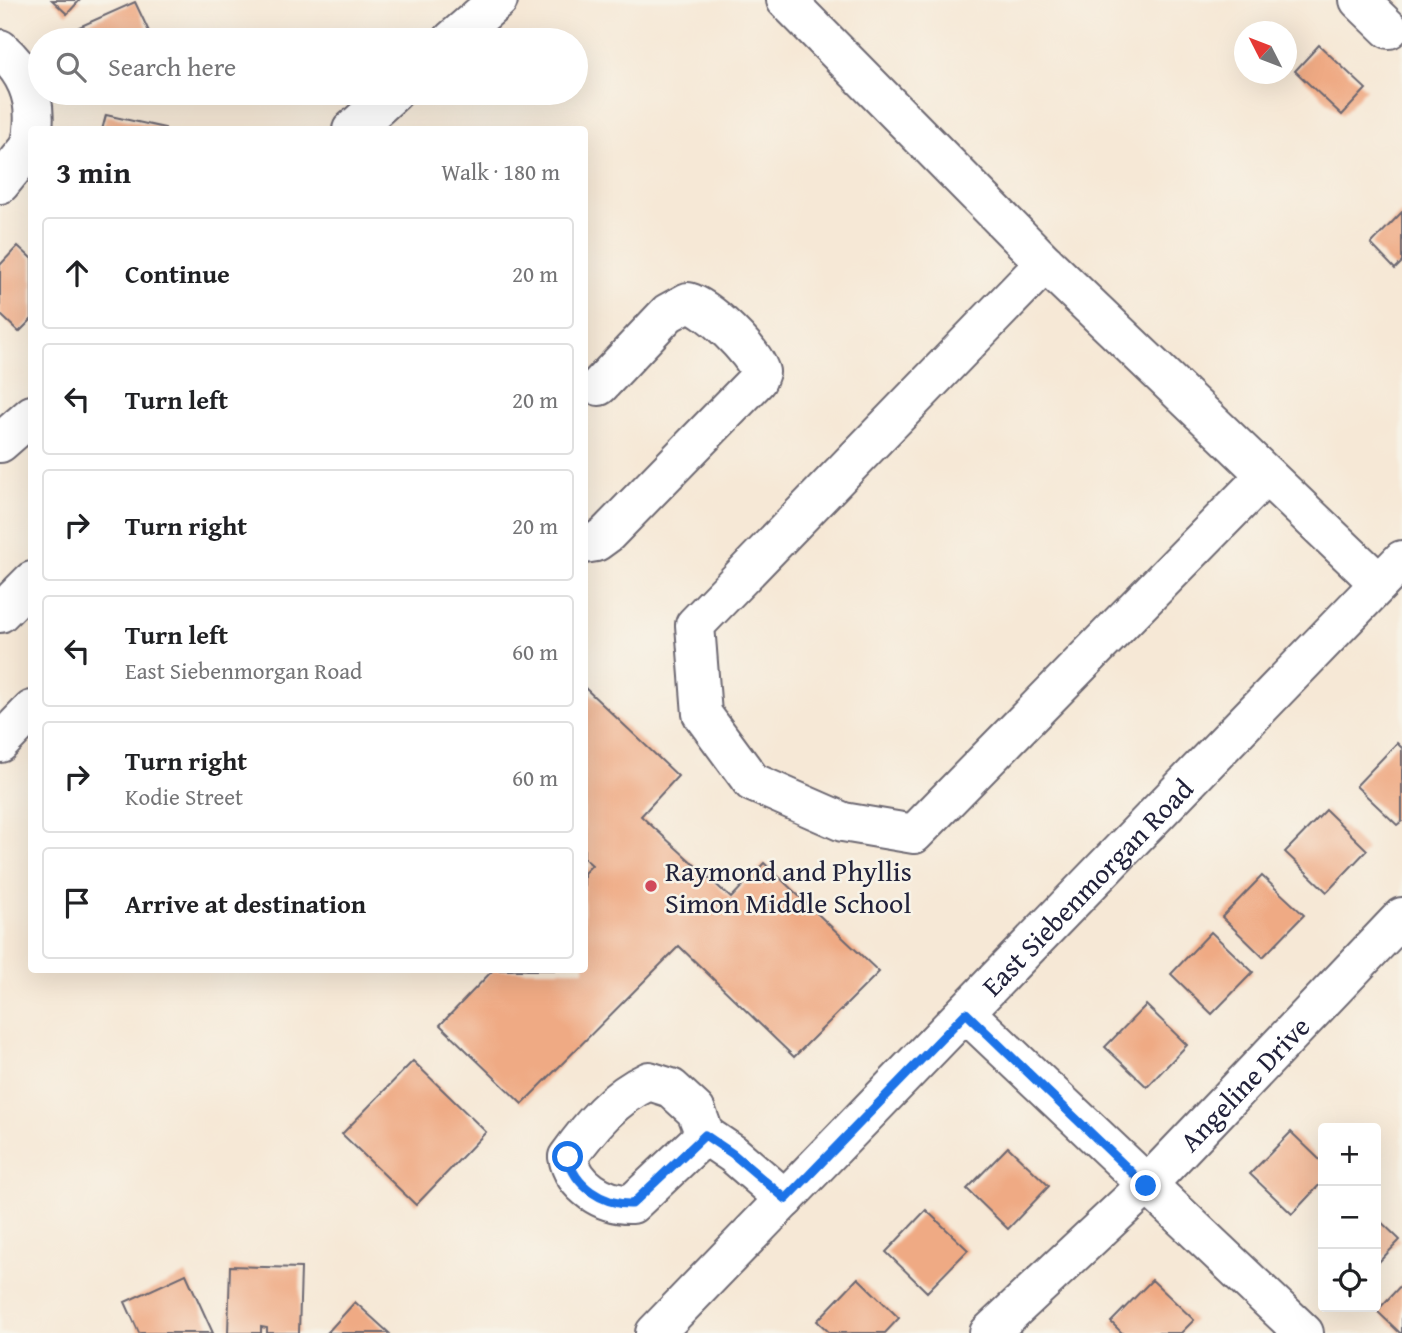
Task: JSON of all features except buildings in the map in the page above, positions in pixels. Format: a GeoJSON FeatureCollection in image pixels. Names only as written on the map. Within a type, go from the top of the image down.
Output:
{"type":"FeatureCollection","features":[{"type":"Feature","properties":{"kind":"street"},"geometry":{"type":"LineString","coordinates":[[466,28],[498,0]]}},
{"type":"Feature","properties":{"kind":"street"},"geometry":{"type":"LineString","coordinates":[[786,0],[1045,263],[1266,475],[1391,571]]}},
{"type":"Feature","properties":{"kind":"street"},"geometry":{"type":"LineString","coordinates":[[1359,0],[1389,29]]}},
{"type":"Feature","properties":{"kind":"street"},"geometry":{"type":"LineString","coordinates":[[0,49],[26,77],[28,84]]}},
{"type":"Feature","properties":{"kind":"street"},"geometry":{"type":"LineString","coordinates":[[33,126],[34,105]]}},
{"type":"Feature","properties":{"kind":"street"},"geometry":{"type":"LineString","coordinates":[[356,126],[380,105]]}},
{"type":"Feature","properties":{"kind":"street"},"geometry":{"type":"LineString","coordinates":[[0,184],[28,149]]}},
{"type":"Feature","properties":{"kind":"street"},"geometry":{"type":"LineString","coordinates":[[1045,263],[695,625],[702,714],[752,782],[843,822],[914,834],[1266,475]]}},
{"type":"Feature","properties":{"kind":"street"},"geometry":{"type":"LineString","coordinates":[[588,543],[596,542],[607,534],[757,380],[760,372],[749,352],[700,306],[688,302],[668,313],[589,386]]}},
{"type":"Feature","properties":{"kind":"street","name":"East Siebenmorgan Road"},"geometry":{"type":"LineString","coordinates":[[655,1333],[1391,571]]}},
{"type":"Feature","properties":{"kind":"street"},"geometry":{"type":"LineString","coordinates":[[0,613],[28,585]]}},
{"type":"Feature","properties":{"kind":"street"},"geometry":{"type":"LineString","coordinates":[[0,743],[28,714]]}},
{"type":"Feature","properties":{"kind":"street","name":"Angeline Drive"},"geometry":{"type":"LineString","coordinates":[[989,1333],[1146,1186],[1402,916]]}},
{"type":"Feature","properties":{"kind":"street"},"geometry":{"type":"LineString","coordinates":[[966,1013],[1304,1333]]}},
{"type":"Feature","properties":{"kind":"street"},"geometry":{"type":"LineString","coordinates":[[705,1135],[733,1154],[786,1199]]}},
{"type":"Feature","properties":{"kind":"place","name":"Raymond and Phyllis Simon Middle School"},"geometry":{"type":"Point","coordinates":[651,886]}},
{"type":"Feature","properties":{"kind":"route"},"geometry":{"type":"LineString","coordinates":[[568,1157],[571,1171],[591,1191],[612,1205],[632,1204],[705,1135],[733,1154],[786,1199],[966,1013],[1146,1186]]}}]}
